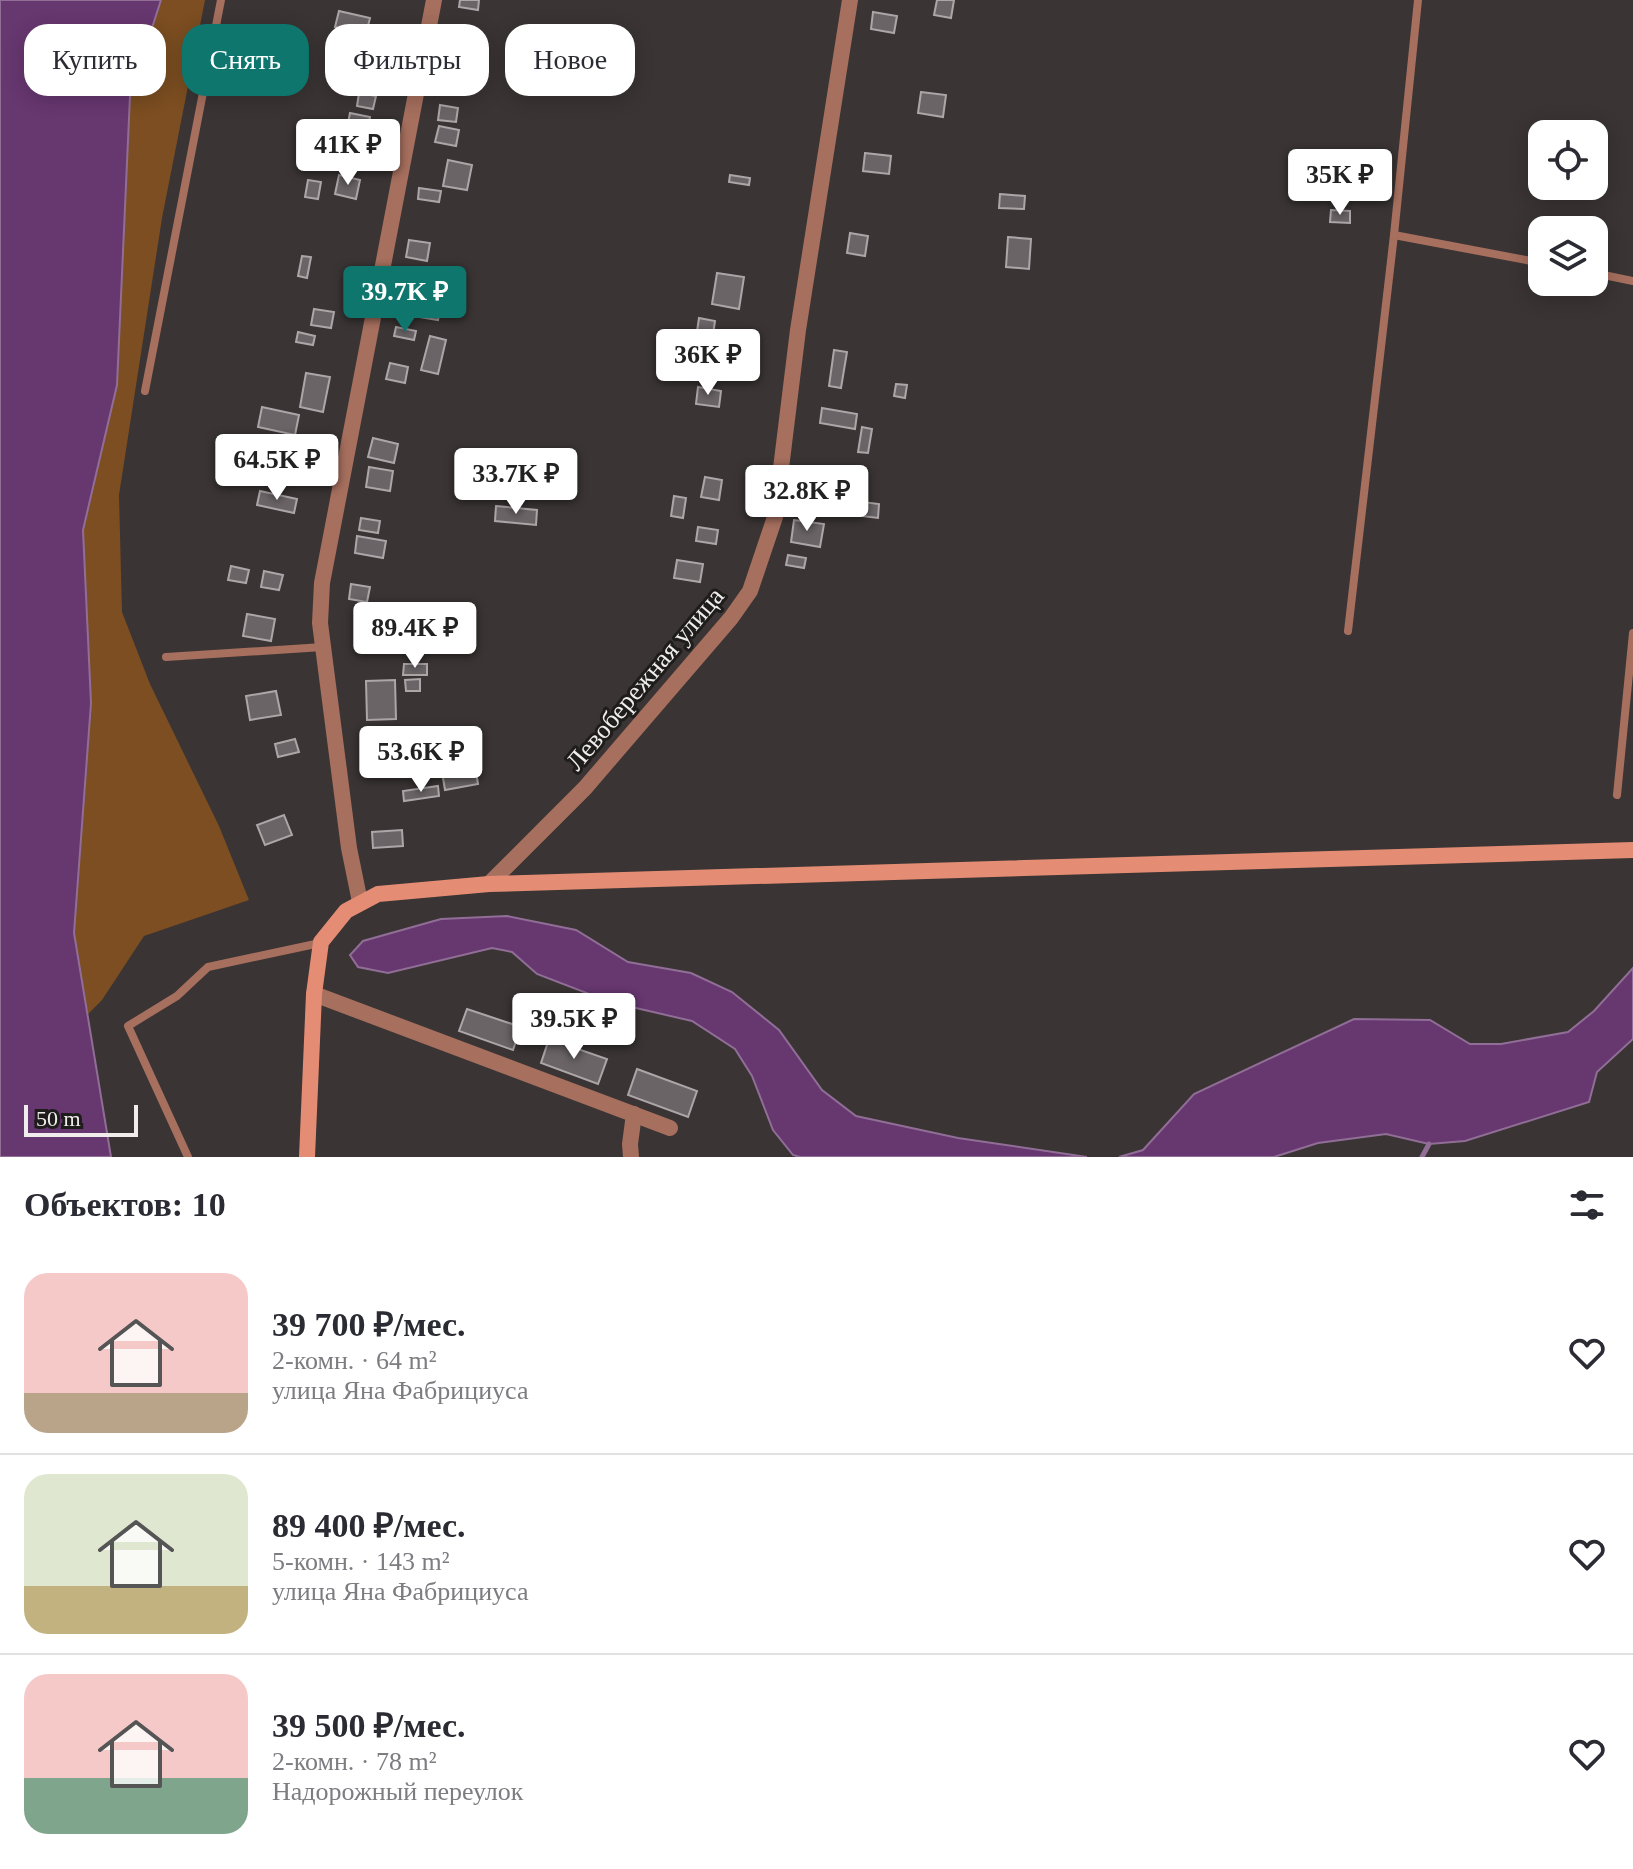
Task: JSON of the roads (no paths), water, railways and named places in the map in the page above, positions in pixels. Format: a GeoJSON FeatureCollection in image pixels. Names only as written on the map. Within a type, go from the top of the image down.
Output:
{"type":"FeatureCollection","features":[{"type":"Feature","properties":{"kind":"street"},"geometry":{"type":"LineString","coordinates":[[360,902],[349,848],[320,623],[322,583],[434,0]]}},
{"type":"Feature","properties":{"kind":"street","name":"Левобережная улица"},"geometry":{"type":"LineString","coordinates":[[489,884],[585,788],[731,618],[750,591],[775,517],[798,330],[850,0]]}},
{"type":"Feature","properties":{"kind":"street"},"geometry":{"type":"LineString","coordinates":[[307,1157],[314,994],[321,942],[332,925],[360,902],[378,894],[489,884],[1633,850]]}},
{"type":"Feature","properties":{"kind":"street"},"geometry":{"type":"LineString","coordinates":[[314,994],[670,1128]]}},
{"type":"Feature","properties":{"kind":"street"},"geometry":{"type":"LineString","coordinates":[[631,1157],[634,1114]]}},
{"type":"Feature","properties":{"kind":"lane"},"geometry":{"type":"LineString","coordinates":[[145,391],[221,0]]}},
{"type":"Feature","properties":{"kind":"lane"},"geometry":{"type":"LineString","coordinates":[[1348,631],[1418,0]]}},
{"type":"Feature","properties":{"kind":"lane"},"geometry":{"type":"LineString","coordinates":[[1394,235],[1528,260]]}},
{"type":"Feature","properties":{"kind":"lane"},"geometry":{"type":"LineString","coordinates":[[1608,276],[1633,281]]}},
{"type":"Feature","properties":{"kind":"lane"},"geometry":{"type":"LineString","coordinates":[[1617,795],[1633,633]]}},
{"type":"Feature","properties":{"kind":"lane"},"geometry":{"type":"LineString","coordinates":[[166,657],[323,647]]}},
{"type":"Feature","properties":{"kind":"lane"},"geometry":{"type":"LineString","coordinates":[[188,1157],[128,1026],[177,996],[208,967],[321,942]]}},
{"type":"Feature","properties":{"kind":"waterway"},"geometry":{"type":"LineString","coordinates":[[1422,1157],[1429,1144]]}}]}
